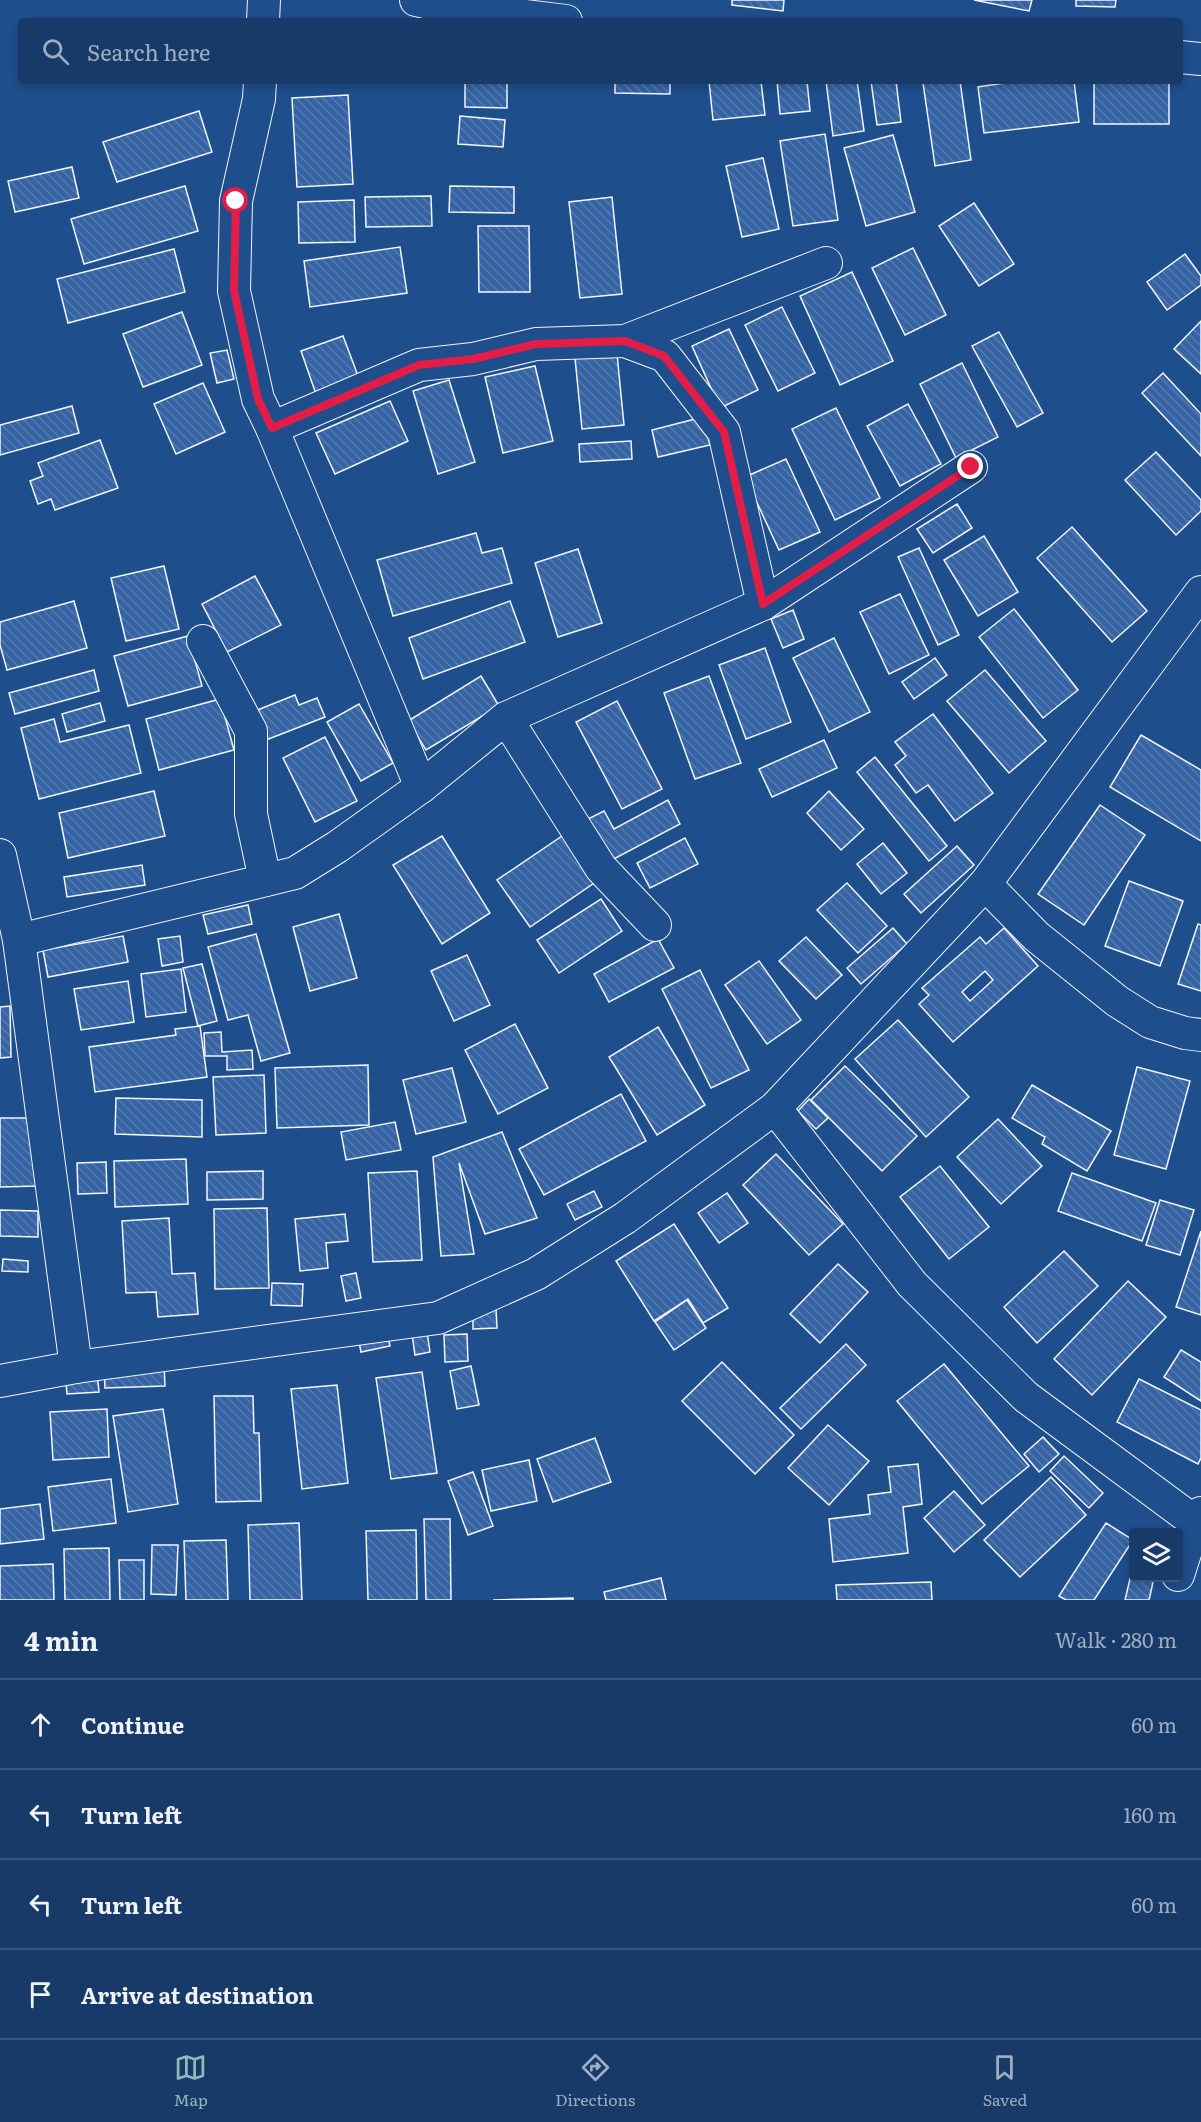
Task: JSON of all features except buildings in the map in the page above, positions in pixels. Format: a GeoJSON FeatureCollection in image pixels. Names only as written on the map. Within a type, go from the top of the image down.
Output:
{"type":"FeatureCollection","features":[{"type":"Feature","properties":{"kind":"street"},"geometry":{"type":"LineString","coordinates":[[263,18],[264,0]]}},
{"type":"Feature","properties":{"kind":"street"},"geometry":{"type":"LineString","coordinates":[[416,0],[437,5],[542,18]]}},
{"type":"Feature","properties":{"kind":"street"},"geometry":{"type":"LineString","coordinates":[[1183,57],[1201,59]]}},
{"type":"Feature","properties":{"kind":"street"},"geometry":{"type":"LineString","coordinates":[[260,84],[260,99],[236,201],[234,291],[258,399],[421,787]]}},
{"type":"Feature","properties":{"kind":"street"},"geometry":{"type":"LineString","coordinates":[[272,428],[419,365],[473,359],[536,344],[625,341],[826,262]]}},
{"type":"Feature","properties":{"kind":"street"},"geometry":{"type":"LineString","coordinates":[[625,341],[664,356],[724,432],[763,604]]}},
{"type":"Feature","properties":{"kind":"street"},"geometry":{"type":"LineString","coordinates":[[19,940],[294,873],[337,847],[421,787],[506,718],[763,604],[971,467]]}},
{"type":"Feature","properties":{"kind":"street"},"geometry":{"type":"LineString","coordinates":[[0,1381],[76,1367],[438,1318],[536,1274],[625,1218],[775,1108],[985,884],[1201,592]]}},
{"type":"Feature","properties":{"kind":"street"},"geometry":{"type":"LineString","coordinates":[[203,641],[251,731],[251,813],[265,880]]}},
{"type":"Feature","properties":{"kind":"street"},"geometry":{"type":"LineString","coordinates":[[506,718],[601,868],[655,925]]}},
{"type":"Feature","properties":{"kind":"street"},"geometry":{"type":"LineString","coordinates":[[0,855],[19,940],[76,1367]]}},
{"type":"Feature","properties":{"kind":"street"},"geometry":{"type":"LineString","coordinates":[[985,884],[1036,936],[1117,1001],[1150,1022],[1185,1033],[1201,1035]]}},
{"type":"Feature","properties":{"kind":"street"},"geometry":{"type":"LineString","coordinates":[[775,1108],[912,1284],[1026,1397],[1198,1517],[1183,1561]]}},
{"type":"Feature","properties":{"kind":"street"},"geometry":{"type":"LineString","coordinates":[[1171,1600],[1176,1582]]}},
{"type":"Feature","properties":{"kind":"route"},"geometry":{"type":"LineString","coordinates":[[236,201],[234,291],[258,399],[272,428],[419,365],[473,359],[536,344],[625,341],[664,356],[724,432],[763,604],[971,467]]}}]}
